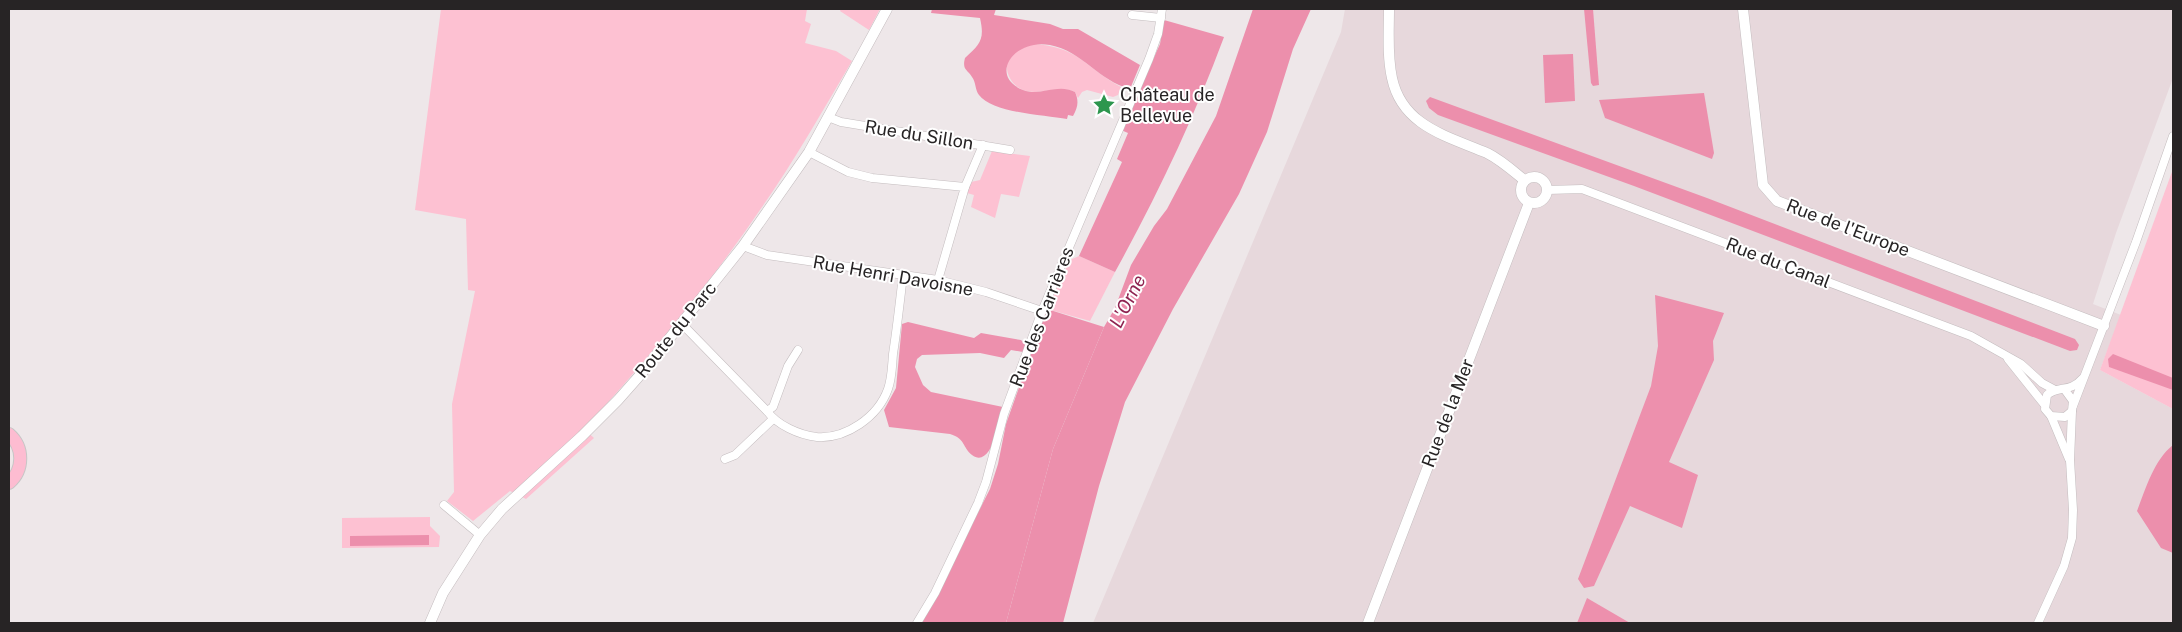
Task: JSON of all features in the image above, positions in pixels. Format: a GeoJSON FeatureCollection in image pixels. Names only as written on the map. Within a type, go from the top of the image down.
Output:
{"type":"FeatureCollection","features":[{"type":"Feature","properties":{"kind":"main road"},"geometry":{"type":"LineString","coordinates":[[9,434],[18,445],[20,454],[17,473],[9,483]]}},
{"type":"Feature","properties":{"kind":"street","name":"Route du Parc"},"geometry":{"type":"LineString","coordinates":[[430,623],[443,593],[480,535],[502,509],[582,436],[618,400],[682,324],[743,246],[809,152],[888,9]]}},
{"type":"Feature","properties":{"kind":"street","name":"Rue des Carrières"},"geometry":{"type":"LineString","coordinates":[[917,623],[935,593],[978,503],[986,482],[1004,414],[1042,311],[1149,59],[1162,9]]}},
{"type":"Feature","properties":{"kind":"street"},"geometry":{"type":"LineString","coordinates":[[1389,9],[1390,69],[1395,90],[1405,108],[1429,129],[1500,160],[1524,180]]}},
{"type":"Feature","properties":{"kind":"street","name":"Rue de l'Europe"},"geometry":{"type":"LineString","coordinates":[[1744,9],[1763,185],[1777,201],[2104,326]]}},
{"type":"Feature","properties":{"kind":"street"},"geometry":{"type":"LineString","coordinates":[[1132,15],[1161,18]]}},
{"type":"Feature","properties":{"kind":"street","name":"Rue du Sillon"},"geometry":{"type":"LineString","coordinates":[[828,117],[841,122],[1010,150]]}},
{"type":"Feature","properties":{"kind":"street"},"geometry":{"type":"LineString","coordinates":[[2051,416],[2065,417],[2073,408],[2173,136]]}},
{"type":"Feature","properties":{"kind":"street"},"geometry":{"type":"LineString","coordinates":[[938,280],[964,187],[982,145]]}},
{"type":"Feature","properties":{"kind":"street"},"geometry":{"type":"LineString","coordinates":[[809,152],[848,172],[872,178],[964,187]]}},
{"type":"Feature","properties":{"kind":"street"},"geometry":{"type":"LineString","coordinates":[[1537,177],[1544,182],[1547,190],[1542,201],[1529,203],[1520,193],[1524,180],[1537,177]]}},
{"type":"Feature","properties":{"kind":"street","name":"Rue du Canal"},"geometry":{"type":"LineString","coordinates":[[1547,190],[1582,189],[1971,336],[2021,364],[2042,383],[2055,390]]}},
{"type":"Feature","properties":{"kind":"street","name":"Rue de la Mer"},"geometry":{"type":"LineString","coordinates":[[1368,623],[1529,203]]}},
{"type":"Feature","properties":{"kind":"street","name":"Rue Henri Davoisne"},"geometry":{"type":"LineString","coordinates":[[743,246],[767,255],[938,280],[986,292],[1042,311]]}},
{"type":"Feature","properties":{"kind":"street"},"geometry":{"type":"LineString","coordinates":[[682,324],[767,411],[773,420],[801,432],[828,437],[851,430],[875,411],[888,388],[903,274]]}},
{"type":"Feature","properties":{"kind":"street"},"geometry":{"type":"LineString","coordinates":[[767,411],[773,407],[788,366],[798,350]]}},
{"type":"Feature","properties":{"kind":"street","name":"Rue du Canal"},"geometry":{"type":"LineString","coordinates":[[2003,354],[2044,404],[2070,460]]}},
{"type":"Feature","properties":{"kind":"street"},"geometry":{"type":"LineString","coordinates":[[2044,404],[2047,395],[2055,390],[2065,390],[2076,386],[2085,376]]}},
{"type":"Feature","properties":{"kind":"street","name":"Rue du Canal"},"geometry":{"type":"LineString","coordinates":[[2038,623],[2064,566],[2072,538],[2073,510],[2070,460],[2073,408],[2072,397],[2065,390]]}},
{"type":"Feature","properties":{"kind":"street"},"geometry":{"type":"LineString","coordinates":[[726,459],[735,455],[773,420]]}},
{"type":"Feature","properties":{"kind":"street"},"geometry":{"type":"LineString","coordinates":[[444,505],[480,535]]}},
{"type":"Feature","properties":{"kind":"shaded area"},"geometry":{"type":"Polygon","coordinates":[[[441,9],[807,9],[805,21],[811,24],[805,43],[836,51],[852,61],[786,171],[721,265],[677,321],[584,429],[594,438],[526,499],[510,491],[473,521],[447,501],[454,492],[452,404],[475,291],[468,290],[466,219],[415,210],[441,9]]]}},
{"type":"Feature","properties":{"kind":"shaded area"},"geometry":{"type":"Polygon","coordinates":[[[841,9],[880,9],[869,30],[840,11],[841,9]]]}},
{"type":"Feature","properties":{"kind":"shaded area"},"geometry":{"type":"Polygon","coordinates":[[[932,9],[996,9],[994,15],[1050,24],[1063,29],[1078,29],[1140,65],[1130,89],[1109,80],[1072,53],[1061,48],[1037,44],[1026,47],[1016,52],[1010,60],[1007,76],[1013,84],[1029,92],[1062,89],[1075,92],[1077,107],[1073,116],[1068,115],[1067,119],[995,106],[979,95],[964,62],[965,58],[980,41],[982,32],[980,18],[931,13],[932,9]]]}},
{"type":"Feature","properties":{"kind":"shaded area"},"geometry":{"type":"Polygon","coordinates":[[[1345,9],[2173,9],[2173,78],[2116,233],[2093,304],[2121,315],[2100,370],[2173,409],[2173,623],[1093,623],[1341,32],[1345,9]]]}},
{"type":"Feature","properties":{"kind":"shaded area"},"geometry":{"type":"Polygon","coordinates":[[[1164,20],[1224,37],[1200,98],[1174,156],[1115,272],[1079,256],[1122,162],[1117,159],[1128,133],[1121,130],[1160,44],[1164,20]]]}},
{"type":"Feature","properties":{"kind":"shaded area"},"geometry":{"type":"Polygon","coordinates":[[[1031,44],[1047,46],[1071,53],[1121,87],[1118,95],[1113,97],[1087,90],[1082,92],[1078,98],[1075,92],[1068,90],[1054,89],[1034,92],[1021,89],[1010,78],[1007,62],[1009,57],[1017,50],[1031,44]]]}},
{"type":"Feature","properties":{"kind":"shaded area"},"geometry":{"type":"Polygon","coordinates":[[[992,151],[1030,156],[1019,197],[1001,194],[995,218],[971,207],[974,195],[967,193],[971,182],[980,180],[992,151]]]}},
{"type":"Feature","properties":{"kind":"shaded area"},"geometry":{"type":"Polygon","coordinates":[[[2173,169],[2173,409],[2100,370],[2173,169]]]}},
{"type":"Feature","properties":{"kind":"shaded area"},"geometry":{"type":"Polygon","coordinates":[[[1079,256],[1115,272],[1090,321],[1047,309],[1070,260],[1079,256]]]}},
{"type":"Feature","properties":{"kind":"shaded area"},"geometry":{"type":"Polygon","coordinates":[[[1655,295],[1724,313],[1713,341],[1714,360],[1669,462],[1698,475],[1682,528],[1630,506],[1594,586],[1584,588],[1578,579],[1651,386],[1658,346],[1655,295]]]}},
{"type":"Feature","properties":{"kind":"shaded area"},"geometry":{"type":"Polygon","coordinates":[[[1047,309],[1104,327],[1053,449],[1006,623],[922,623],[990,489],[998,464],[1006,424],[1047,309]]]}},
{"type":"Feature","properties":{"kind":"shaded area"},"geometry":{"type":"Polygon","coordinates":[[[908,322],[974,338],[981,333],[1021,340],[1026,345],[1023,352],[1011,350],[1004,358],[980,353],[922,355],[917,359],[915,367],[923,385],[931,392],[1003,407],[998,431],[990,449],[985,455],[979,458],[972,455],[959,438],[950,434],[889,427],[884,410],[896,388],[902,324],[908,322]]]}},
{"type":"Feature","properties":{"kind":"shaded area"},"geometry":{"type":"Polygon","coordinates":[[[430,517],[430,526],[440,536],[439,547],[342,548],[342,518],[430,517]]]}},
{"type":"Feature","properties":{"kind":"shaded area"},"geometry":{"type":"Polygon","coordinates":[[[1587,598],[1630,623],[1577,623],[1587,598]]]}},
{"type":"Feature","properties":{"kind":"water","name":"L'Orne"},"geometry":{"type":"Polygon","coordinates":[[[1253,9],[1311,9],[1293,49],[1267,132],[1239,194],[1173,309],[1125,402],[1099,486],[1063,623],[1006,623],[1053,449],[1104,327],[1115,308],[1131,265],[1154,226],[1167,209],[1216,116],[1253,9]]]}},
{"type":"Feature","properties":{"kind":"water"},"geometry":{"type":"Polygon","coordinates":[[[1584,9],[1593,9],[1599,85],[1593,86],[1591,83],[1584,9]]]}},
{"type":"Feature","properties":{"kind":"water"},"geometry":{"type":"Polygon","coordinates":[[[1573,54],[1575,101],[1545,103],[1543,55],[1573,54]]]}},
{"type":"Feature","properties":{"kind":"water"},"geometry":{"type":"Polygon","coordinates":[[[1704,93],[1714,153],[1712,159],[1605,118],[1599,100],[1704,93]]]}},
{"type":"Feature","properties":{"kind":"water"},"geometry":{"type":"Polygon","coordinates":[[[1430,97],[1707,198],[2075,339],[2079,345],[2077,350],[2070,351],[1634,186],[1438,115],[1429,108],[1426,101],[1430,97]]]}},
{"type":"Feature","properties":{"kind":"water"},"geometry":{"type":"Polygon","coordinates":[[[2113,354],[2173,378],[2173,390],[2109,367],[2108,359],[2113,354]]]}},
{"type":"Feature","properties":{"kind":"water"},"geometry":{"type":"Polygon","coordinates":[[[2173,445],[2173,553],[2161,548],[2137,511],[2156,466],[2166,451],[2173,445]]]}},
{"type":"Feature","properties":{"kind":"water"},"geometry":{"type":"Polygon","coordinates":[[[429,535],[429,545],[350,546],[350,536],[429,535]]]}},
{"type":"Feature","properties":{"kind":"place","name":"Château de Bellevue"},"geometry":{"type":"Point","coordinates":[1104,105]}}]}
